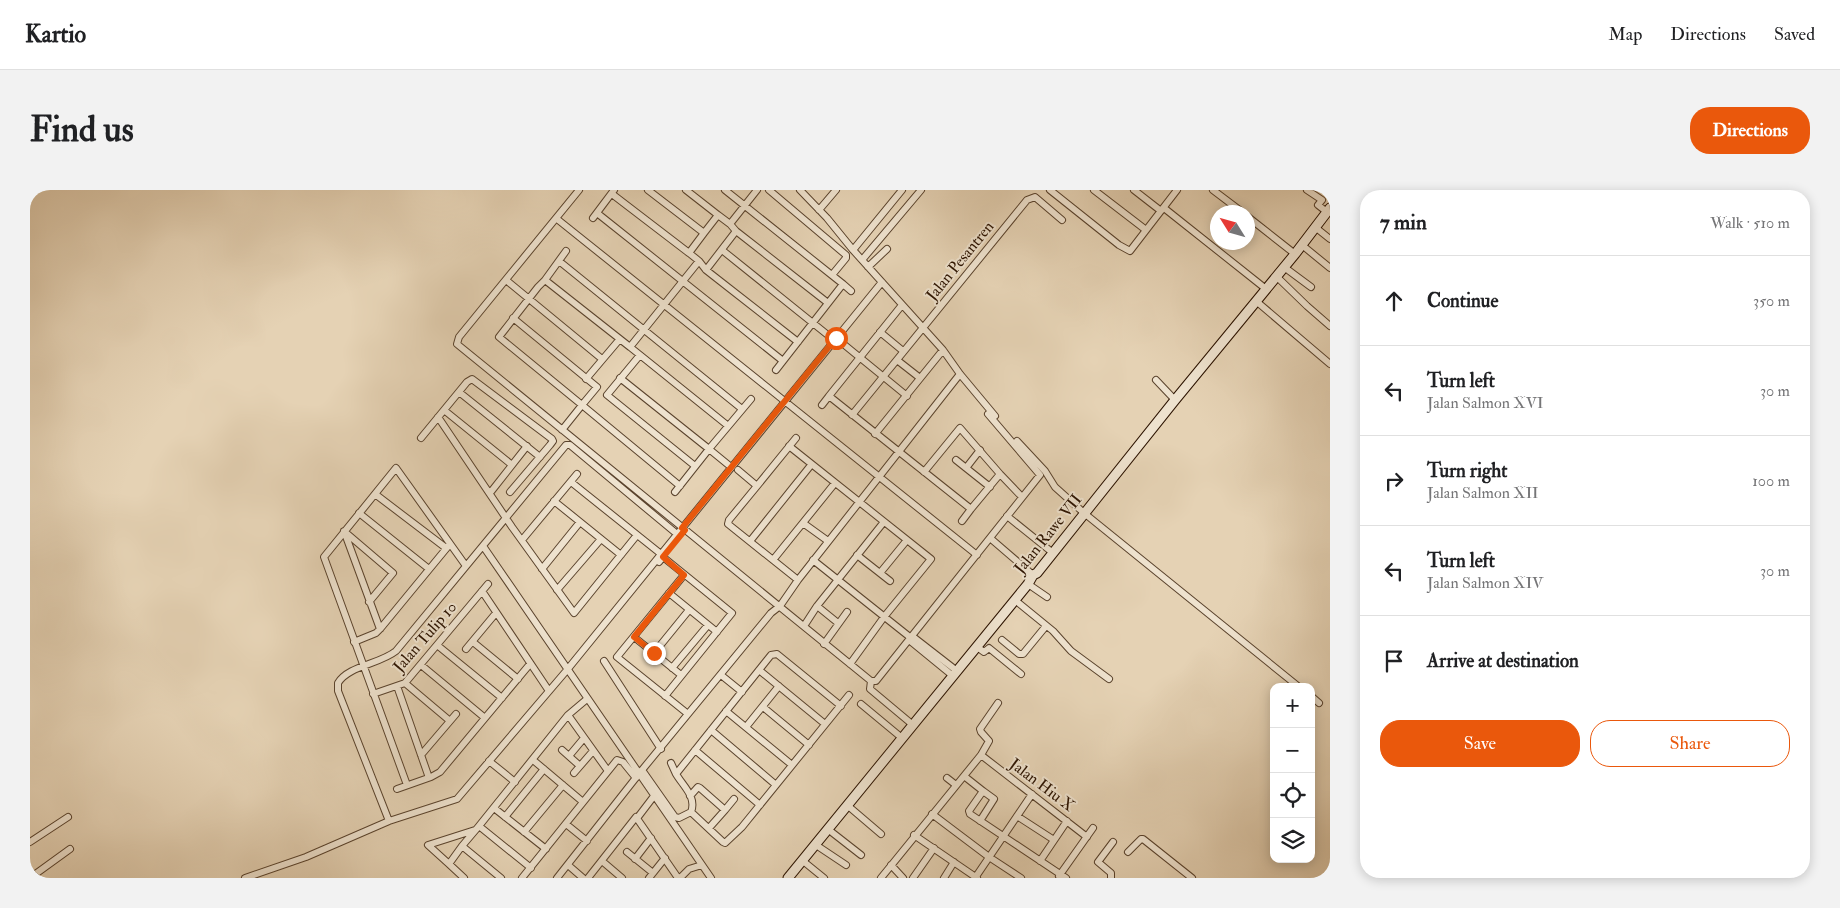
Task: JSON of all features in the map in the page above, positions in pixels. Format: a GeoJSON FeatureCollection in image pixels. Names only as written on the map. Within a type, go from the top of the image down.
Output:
{"type":"FeatureCollection","features":[{"type":"Feature","properties":{"kind":"main road","name":"Jalan Rawe VII"},"geometry":{"type":"LineString","coordinates":[[788,878],[829,830],[847,805],[1028,584],[1033,574],[1053,553],[1328,212]]}},
{"type":"Feature","properties":{"kind":"street"},"geometry":{"type":"LineString","coordinates":[[579,190],[459,337],[457,344],[871,681],[876,681],[1040,474],[988,414]]}},
{"type":"Feature","properties":{"kind":"street"},"geometry":{"type":"LineString","coordinates":[[648,190],[704,233]]}},
{"type":"Feature","properties":{"kind":"street"},"geometry":{"type":"LineString","coordinates":[[686,190],[828,303]]}},
{"type":"Feature","properties":{"kind":"street"},"geometry":{"type":"LineString","coordinates":[[725,190],[851,291]]}},
{"type":"Feature","properties":{"kind":"street"},"geometry":{"type":"LineString","coordinates":[[730,224],[757,190]]}},
{"type":"Feature","properties":{"kind":"street"},"geometry":{"type":"LineString","coordinates":[[769,190],[846,255],[846,258],[832,275]]}},
{"type":"Feature","properties":{"kind":"street"},"geometry":{"type":"LineString","coordinates":[[800,190],[820,210],[943,350],[960,374],[1045,471],[1055,487],[1084,513],[1294,683]]}},
{"type":"Feature","properties":{"kind":"street"},"geometry":{"type":"LineString","coordinates":[[820,210],[836,190]]}},
{"type":"Feature","properties":{"kind":"street"},"geometry":{"type":"LineString","coordinates":[[854,250],[902,190]]}},
{"type":"Feature","properties":{"kind":"street"},"geometry":{"type":"LineString","coordinates":[[862,260],[921,190]]}},
{"type":"Feature","properties":{"kind":"street"},"geometry":{"type":"LineString","coordinates":[[1050,190],[1126,251],[1130,251],[1133,248],[1163,209],[1174,191]]}},
{"type":"Feature","properties":{"kind":"street"},"geometry":{"type":"LineString","coordinates":[[1094,190],[1146,230]]}},
{"type":"Feature","properties":{"kind":"street"},"geometry":{"type":"LineString","coordinates":[[1134,190],[1163,209],[1266,290]]}},
{"type":"Feature","properties":{"kind":"street"},"geometry":{"type":"LineString","coordinates":[[1213,190],[1233,205]]}},
{"type":"Feature","properties":{"kind":"street"},"geometry":{"type":"LineString","coordinates":[[1307,190],[1322,200],[1318,205],[1328,212]]}},
{"type":"Feature","properties":{"kind":"street"},"geometry":{"type":"LineString","coordinates":[[783,360],[683,280],[595,215],[613,192],[699,261],[706,270],[798,342]]}},
{"type":"Feature","properties":{"kind":"street","name":"Jalan Pesantren"},"geometry":{"type":"LineString","coordinates":[[923,328],[1027,200],[1035,197],[1062,220]]}},
{"type":"Feature","properties":{"kind":"street"},"geometry":{"type":"LineString","coordinates":[[689,253],[718,215]]}},
{"type":"Feature","properties":{"kind":"street"},"geometry":{"type":"LineString","coordinates":[[557,219],[977,555]]}},
{"type":"Feature","properties":{"kind":"street"},"geometry":{"type":"LineString","coordinates":[[1255,223],[1295,254]]}},
{"type":"Feature","properties":{"kind":"street"},"geometry":{"type":"LineString","coordinates":[[1315,227],[1330,239]]}},
{"type":"Feature","properties":{"kind":"street"},"geometry":{"type":"LineString","coordinates":[[706,270],[736,231]]}},
{"type":"Feature","properties":{"kind":"street"},"geometry":{"type":"LineString","coordinates":[[1302,245],[1330,268]]}},
{"type":"Feature","properties":{"kind":"street"},"geometry":{"type":"LineString","coordinates":[[868,266],[886,249]]}},
{"type":"Feature","properties":{"kind":"street"},"geometry":{"type":"LineString","coordinates":[[722,250],[907,396]]}},
{"type":"Feature","properties":{"kind":"street"},"geometry":{"type":"LineString","coordinates":[[566,251],[545,280],[513,318],[500,336],[500,339],[680,486]]}},
{"type":"Feature","properties":{"kind":"street"},"geometry":{"type":"LineString","coordinates":[[630,347],[699,261]]}},
{"type":"Feature","properties":{"kind":"street"},"geometry":{"type":"LineString","coordinates":[[559,262],[645,329],[742,409]]}},
{"type":"Feature","properties":{"kind":"street"},"geometry":{"type":"LineString","coordinates":[[1284,267],[1311,288]]}},
{"type":"Feature","properties":{"kind":"street"},"geometry":{"type":"LineString","coordinates":[[1276,276],[1330,326]]}},
{"type":"Feature","properties":{"kind":"street"},"geometry":{"type":"LineString","coordinates":[[506,280],[602,359]]}},
{"type":"Feature","properties":{"kind":"street"},"geometry":{"type":"LineString","coordinates":[[545,280],[727,426]]}},
{"type":"Feature","properties":{"kind":"street"},"geometry":{"type":"LineString","coordinates":[[245,878],[306,857],[389,821],[457,798],[567,670],[641,577],[662,555],[734,469],[784,401],[882,282]]}},
{"type":"Feature","properties":{"kind":"street"},"geometry":{"type":"LineString","coordinates":[[776,370],[843,284]]}},
{"type":"Feature","properties":{"kind":"street"},"geometry":{"type":"LineString","coordinates":[[1256,301],[1330,364]]}},
{"type":"Feature","properties":{"kind":"street"},"geometry":{"type":"LineString","coordinates":[[822,405],[902,305]]}},
{"type":"Feature","properties":{"kind":"street"},"geometry":{"type":"LineString","coordinates":[[513,318],[696,466]]}},
{"type":"Feature","properties":{"kind":"street"},"geometry":{"type":"LineString","coordinates":[[852,415],[923,328]]}},
{"type":"Feature","properties":{"kind":"street"},"geometry":{"type":"LineString","coordinates":[[880,332],[903,351]]}},
{"type":"Feature","properties":{"kind":"street"},"geometry":{"type":"LineString","coordinates":[[586,378],[619,340]]}},
{"type":"Feature","properties":{"kind":"street"},"geometry":{"type":"LineString","coordinates":[[875,434],[943,350]]}},
{"type":"Feature","properties":{"kind":"street"},"geometry":{"type":"LineString","coordinates":[[607,395],[640,355]]}},
{"type":"Feature","properties":{"kind":"street"},"geometry":{"type":"LineString","coordinates":[[897,360],[920,378]]}},
{"type":"Feature","properties":{"kind":"street"},"geometry":{"type":"LineString","coordinates":[[557,878],[688,714],[771,613],[780,606],[813,560],[960,374]]}},
{"type":"Feature","properties":{"kind":"street"},"geometry":{"type":"LineString","coordinates":[[620,378],[757,486]]}},
{"type":"Feature","properties":{"kind":"street"},"geometry":{"type":"LineString","coordinates":[[421,438],[467,382],[472,379],[553,441],[510,492]]}},
{"type":"Feature","properties":{"kind":"street"},"geometry":{"type":"LineString","coordinates":[[1156,380],[1175,400]]}},
{"type":"Feature","properties":{"kind":"street"},"geometry":{"type":"LineString","coordinates":[[562,430],[597,387]]}},
{"type":"Feature","properties":{"kind":"street"},"geometry":{"type":"LineString","coordinates":[[459,392],[540,457]]}},
{"type":"Feature","properties":{"kind":"street"},"geometry":{"type":"LineString","coordinates":[[829,396],[971,510]]}},
{"type":"Feature","properties":{"kind":"street"},"geometry":{"type":"LineString","coordinates":[[674,492],[751,399]]}},
{"type":"Feature","properties":{"kind":"street"},"geometry":{"type":"LineString","coordinates":[[444,410],[512,465]]}},
{"type":"Feature","properties":{"kind":"street"},"geometry":{"type":"LineString","coordinates":[[438,417],[574,613],[637,535]]}},
{"type":"Feature","properties":{"kind":"street"},"geometry":{"type":"LineString","coordinates":[[924,472],[960,428],[1022,497]]}},
{"type":"Feature","properties":{"kind":"street"},"geometry":{"type":"LineString","coordinates":[[796,438],[728,522],[729,526],[750,540],[798,580]]}},
{"type":"Feature","properties":{"kind":"street"},"geometry":{"type":"LineString","coordinates":[[389,821],[338,691],[338,682],[347,673],[383,659],[396,650],[568,444],[676,534]]}},
{"type":"Feature","properties":{"kind":"street"},"geometry":{"type":"LineString","coordinates":[[490,493],[527,446]]}},
{"type":"Feature","properties":{"kind":"street"},"geometry":{"type":"LineString","coordinates":[[789,446],[883,523],[931,559],[884,617],[850,664]]}},
{"type":"Feature","properties":{"kind":"street"},"geometry":{"type":"LineString","coordinates":[[966,468],[980,450]]}},
{"type":"Feature","properties":{"kind":"street"},"geometry":{"type":"LineString","coordinates":[[956,460],[990,487]]}},
{"type":"Feature","properties":{"kind":"street"},"geometry":{"type":"LineString","coordinates":[[750,540],[811,465]]}},
{"type":"Feature","properties":{"kind":"street"},"geometry":{"type":"LineString","coordinates":[[407,785],[324,557],[396,468],[448,546],[466,566]]}},
{"type":"Feature","properties":{"kind":"street"},"geometry":{"type":"LineString","coordinates":[[522,540],[577,474]]}},
{"type":"Feature","properties":{"kind":"street"},"geometry":{"type":"LineString","coordinates":[[962,521],[1000,474]]}},
{"type":"Feature","properties":{"kind":"street"},"geometry":{"type":"LineString","coordinates":[[570,482],[662,555],[732,614],[665,696]]}},
{"type":"Feature","properties":{"kind":"street"},"geometry":{"type":"LineString","coordinates":[[773,560],[835,483]]}},
{"type":"Feature","properties":{"kind":"street"},"geometry":{"type":"LineString","coordinates":[[375,494],[448,546]]}},
{"type":"Feature","properties":{"kind":"street"},"geometry":{"type":"LineString","coordinates":[[554,502],[621,555]]}},
{"type":"Feature","properties":{"kind":"street"},"geometry":{"type":"LineString","coordinates":[[359,513],[429,569]]}},
{"type":"Feature","properties":{"kind":"street"},"geometry":{"type":"LineString","coordinates":[[1007,516],[1053,553]]}},
{"type":"Feature","properties":{"kind":"street"},"geometry":{"type":"LineString","coordinates":[[542,569],[580,522]]}},
{"type":"Feature","properties":{"kind":"street"},"geometry":{"type":"LineString","coordinates":[[803,523],[828,541]]}},
{"type":"Feature","properties":{"kind":"street"},"geometry":{"type":"LineString","coordinates":[[804,626],[817,606],[883,523]]}},
{"type":"Feature","properties":{"kind":"street"},"geometry":{"type":"LineString","coordinates":[[662,555],[676,534],[683,529]]}},
{"type":"Feature","properties":{"kind":"street"},"geometry":{"type":"LineString","coordinates":[[344,532],[380,629]]}},
{"type":"Feature","properties":{"kind":"street"},"geometry":{"type":"LineString","coordinates":[[344,532],[393,573],[369,602]]}},
{"type":"Feature","properties":{"kind":"street"},"geometry":{"type":"LineString","coordinates":[[990,538],[1033,574]]}},
{"type":"Feature","properties":{"kind":"street"},"geometry":{"type":"LineString","coordinates":[[557,590],[601,539]]}},
{"type":"Feature","properties":{"kind":"street"},"geometry":{"type":"LineString","coordinates":[[880,573],[907,540]]}},
{"type":"Feature","properties":{"kind":"street"},"geometry":{"type":"LineString","coordinates":[[354,642],[376,633],[380,629],[448,546]]}},
{"type":"Feature","properties":{"kind":"street"},"geometry":{"type":"LineString","coordinates":[[482,546],[711,878]]}},
{"type":"Feature","properties":{"kind":"street"},"geometry":{"type":"LineString","coordinates":[[857,555],[890,581]]}},
{"type":"Feature","properties":{"kind":"street"},"geometry":{"type":"LineString","coordinates":[[813,560],[955,673]]}},
{"type":"Feature","properties":{"kind":"street"},"geometry":{"type":"LineString","coordinates":[[684,575],[615,660],[688,714]]}},
{"type":"Feature","properties":{"kind":"street","name":"Jalan Tulip 10"},"geometry":{"type":"LineString","coordinates":[[373,694],[404,683],[488,584]]}},
{"type":"Feature","properties":{"kind":"street"},"geometry":{"type":"LineString","coordinates":[[1028,584],[1047,598]]}},
{"type":"Feature","properties":{"kind":"street"},"geometry":{"type":"LineString","coordinates":[[482,591],[549,691]]}},
{"type":"Feature","properties":{"kind":"street"},"geometry":{"type":"LineString","coordinates":[[669,593],[717,632]]}},
{"type":"Feature","properties":{"kind":"street"},"geometry":{"type":"LineString","coordinates":[[1015,600],[1071,650],[1109,679]]}},
{"type":"Feature","properties":{"kind":"street"},"geometry":{"type":"LineString","coordinates":[[817,606],[838,623]]}},
{"type":"Feature","properties":{"kind":"street"},"geometry":{"type":"LineString","coordinates":[[654,653],[689,610]]}},
{"type":"Feature","properties":{"kind":"street"},"geometry":{"type":"LineString","coordinates":[[466,649],[496,612]]}},
{"type":"Feature","properties":{"kind":"street"},"geometry":{"type":"LineString","coordinates":[[824,644],[847,612]]}},
{"type":"Feature","properties":{"kind":"street"},"geometry":{"type":"LineString","coordinates":[[672,668],[708,625]]}},
{"type":"Feature","properties":{"kind":"street"},"geometry":{"type":"LineString","coordinates":[[1002,640],[1019,654],[1023,654],[1046,626]]}},
{"type":"Feature","properties":{"kind":"street"},"geometry":{"type":"LineString","coordinates":[[634,637],[681,675]]}},
{"type":"Feature","properties":{"kind":"street"},"geometry":{"type":"LineString","coordinates":[[473,642],[518,679]]}},
{"type":"Feature","properties":{"kind":"street"},"geometry":{"type":"LineString","coordinates":[[437,645],[502,698]]}},
{"type":"Feature","properties":{"kind":"street"},"geometry":{"type":"LineString","coordinates":[[977,647],[984,652],[988,648],[1021,674]]}},
{"type":"Feature","properties":{"kind":"street"},"geometry":{"type":"LineString","coordinates":[[676,774],[772,655],[777,654],[840,706]]}},
{"type":"Feature","properties":{"kind":"street"},"geometry":{"type":"LineString","coordinates":[[604,661],[660,749]]}},
{"type":"Feature","properties":{"kind":"street"},"geometry":{"type":"LineString","coordinates":[[396,789],[440,772],[530,664]]}},
{"type":"Feature","properties":{"kind":"street"},"geometry":{"type":"LineString","coordinates":[[421,665],[485,718]]}},
{"type":"Feature","properties":{"kind":"street"},"geometry":{"type":"LineString","coordinates":[[759,670],[825,724]]}},
{"type":"Feature","properties":{"kind":"street"},"geometry":{"type":"LineString","coordinates":[[721,675],[742,692]]}},
{"type":"Feature","properties":{"kind":"street"},"geometry":{"type":"LineString","coordinates":[[871,681],[870,689],[913,725]]}},
{"type":"Feature","properties":{"kind":"street"},"geometry":{"type":"LineString","coordinates":[[404,683],[450,721]]}},
{"type":"Feature","properties":{"kind":"street"},"geometry":{"type":"LineString","coordinates":[[397,686],[428,775],[431,777]]}},
{"type":"Feature","properties":{"kind":"street"},"geometry":{"type":"LineString","coordinates":[[746,727],[779,686]]}},
{"type":"Feature","properties":{"kind":"street"},"geometry":{"type":"LineString","coordinates":[[691,812],[725,843],[742,827],[849,695]]}},
{"type":"Feature","properties":{"kind":"street"},"geometry":{"type":"LineString","coordinates":[[450,864],[462,846],[568,715],[586,698]]}},
{"type":"Feature","properties":{"kind":"street"},"geometry":{"type":"LineString","coordinates":[[1315,700],[1319,703]]}},
{"type":"Feature","properties":{"kind":"street"},"geometry":{"type":"LineString","coordinates":[[881,878],[914,835],[981,756],[989,741],[980,729],[998,703]]}},
{"type":"Feature","properties":{"kind":"street"},"geometry":{"type":"LineString","coordinates":[[861,704],[902,738]]}},
{"type":"Feature","properties":{"kind":"street"},"geometry":{"type":"LineString","coordinates":[[763,707],[809,744]]}},
{"type":"Feature","properties":{"kind":"street"},"geometry":{"type":"LineString","coordinates":[[726,711],[792,765]]}},
{"type":"Feature","properties":{"kind":"street"},"geometry":{"type":"LineString","coordinates":[[421,755],[456,714]]}},
{"type":"Feature","properties":{"kind":"street"},"geometry":{"type":"LineString","coordinates":[[568,715],[608,771]]}},
{"type":"Feature","properties":{"kind":"street"},"geometry":{"type":"LineString","coordinates":[[711,730],[776,785]]}},
{"type":"Feature","properties":{"kind":"street"},"geometry":{"type":"LineString","coordinates":[[569,756],[584,738]]}},
{"type":"Feature","properties":{"kind":"street"},"geometry":{"type":"LineString","coordinates":[[562,750],[580,766]]}},
{"type":"Feature","properties":{"kind":"street"},"geometry":{"type":"LineString","coordinates":[[695,750],[760,805]]}},
{"type":"Feature","properties":{"kind":"street"},"geometry":{"type":"LineString","coordinates":[[574,773],[593,751]]}},
{"type":"Feature","properties":{"kind":"street","name":"Jalan Hiu X"},"geometry":{"type":"LineString","coordinates":[[981,756],[1087,837]]}},
{"type":"Feature","properties":{"kind":"street"},"geometry":{"type":"LineString","coordinates":[[489,760],[515,782]]}},
{"type":"Feature","properties":{"kind":"street"},"geometry":{"type":"LineString","coordinates":[[533,760],[583,802]]}},
{"type":"Feature","properties":{"kind":"street"},"geometry":{"type":"LineString","coordinates":[[522,878],[617,760],[621,760],[639,774],[675,817],[679,818],[691,812],[694,805],[671,763]]}},
{"type":"Feature","properties":{"kind":"street"},"geometry":{"type":"LineString","coordinates":[[505,817],[544,768]]}},
{"type":"Feature","properties":{"kind":"street"},"geometry":{"type":"LineString","coordinates":[[964,776],[994,800],[980,821]]}},
{"type":"Feature","properties":{"kind":"street"},"geometry":{"type":"LineString","coordinates":[[947,778],[956,785]]}},
{"type":"Feature","properties":{"kind":"street"},"geometry":{"type":"LineString","coordinates":[[524,832],[563,785]]}},
{"type":"Feature","properties":{"kind":"street"},"geometry":{"type":"LineString","coordinates":[[690,796],[698,787],[725,810]]}},
{"type":"Feature","properties":{"kind":"street"},"geometry":{"type":"LineString","coordinates":[[983,791],[969,812],[1061,877],[1093,828]]}},
{"type":"Feature","properties":{"kind":"street"},"geometry":{"type":"LineString","coordinates":[[914,835],[976,878],[1032,794]]}},
{"type":"Feature","properties":{"kind":"street"},"geometry":{"type":"LineString","coordinates":[[588,878],[654,796]]}},
{"type":"Feature","properties":{"kind":"street"},"geometry":{"type":"LineString","coordinates":[[709,828],[734,799]]}},
{"type":"Feature","properties":{"kind":"street"},"geometry":{"type":"LineString","coordinates":[[847,805],[881,834]]}},
{"type":"Feature","properties":{"kind":"street"},"geometry":{"type":"LineString","coordinates":[[494,808],[546,849]]}},
{"type":"Feature","properties":{"kind":"street"},"geometry":{"type":"LineString","coordinates":[[932,814],[989,857],[1021,878]]}},
{"type":"Feature","properties":{"kind":"street"},"geometry":{"type":"LineString","coordinates":[[1017,816],[1054,840]]}},
{"type":"Feature","properties":{"kind":"street"},"geometry":{"type":"LineString","coordinates":[[30,842],[68,817]]}},
{"type":"Feature","properties":{"kind":"street"},"geometry":{"type":"LineString","coordinates":[[638,817],[679,878],[689,869],[702,865]]}},
{"type":"Feature","properties":{"kind":"street"},"geometry":{"type":"LineString","coordinates":[[1040,861],[1067,821]]}},
{"type":"Feature","properties":{"kind":"street"},"geometry":{"type":"LineString","coordinates":[[566,824],[587,841]]}},
{"type":"Feature","properties":{"kind":"street"},"geometry":{"type":"LineString","coordinates":[[464,878],[428,845],[477,828]]}},
{"type":"Feature","properties":{"kind":"street"},"geometry":{"type":"LineString","coordinates":[[477,828],[531,868]]}},
{"type":"Feature","properties":{"kind":"street"},"geometry":{"type":"LineString","coordinates":[[829,830],[860,855]]}},
{"type":"Feature","properties":{"kind":"street"},"geometry":{"type":"LineString","coordinates":[[635,859],[651,838]]}},
{"type":"Feature","properties":{"kind":"street"},"geometry":{"type":"LineString","coordinates":[[1128,852],[1143,839],[1192,878]]}},
{"type":"Feature","properties":{"kind":"street"},"geometry":{"type":"LineString","coordinates":[[1111,878],[1111,873],[1098,862],[1112,842]]}},
{"type":"Feature","properties":{"kind":"street"},"geometry":{"type":"LineString","coordinates":[[816,845],[846,865]]}},
{"type":"Feature","properties":{"kind":"street"},"geometry":{"type":"LineString","coordinates":[[462,846],[502,878]]}},
{"type":"Feature","properties":{"kind":"street"},"geometry":{"type":"LineString","coordinates":[[913,878],[934,848]]}},
{"type":"Feature","properties":{"kind":"street"},"geometry":{"type":"LineString","coordinates":[[30,878],[70,849]]}},
{"type":"Feature","properties":{"kind":"street"},"geometry":{"type":"LineString","coordinates":[[627,852],[651,875],[665,858]]}},
{"type":"Feature","properties":{"kind":"street"},"geometry":{"type":"LineString","coordinates":[[602,861],[622,878]]}},
{"type":"Feature","properties":{"kind":"street"},"geometry":{"type":"LineString","coordinates":[[803,861],[824,878]]}},
{"type":"Feature","properties":{"kind":"street"},"geometry":{"type":"LineString","coordinates":[[944,878],[954,862]]}},
{"type":"Feature","properties":{"kind":"street"},"geometry":{"type":"LineString","coordinates":[[568,865],[583,878]]}},
{"type":"Feature","properties":{"kind":"street"},"geometry":{"type":"LineString","coordinates":[[891,865],[903,878]]}},
{"type":"Feature","properties":{"kind":"route"},"geometry":{"type":"LineString","coordinates":[[654,653],[634,637],[684,575],[663,557],[685,530],[682,528],[836,338]]}}]}
